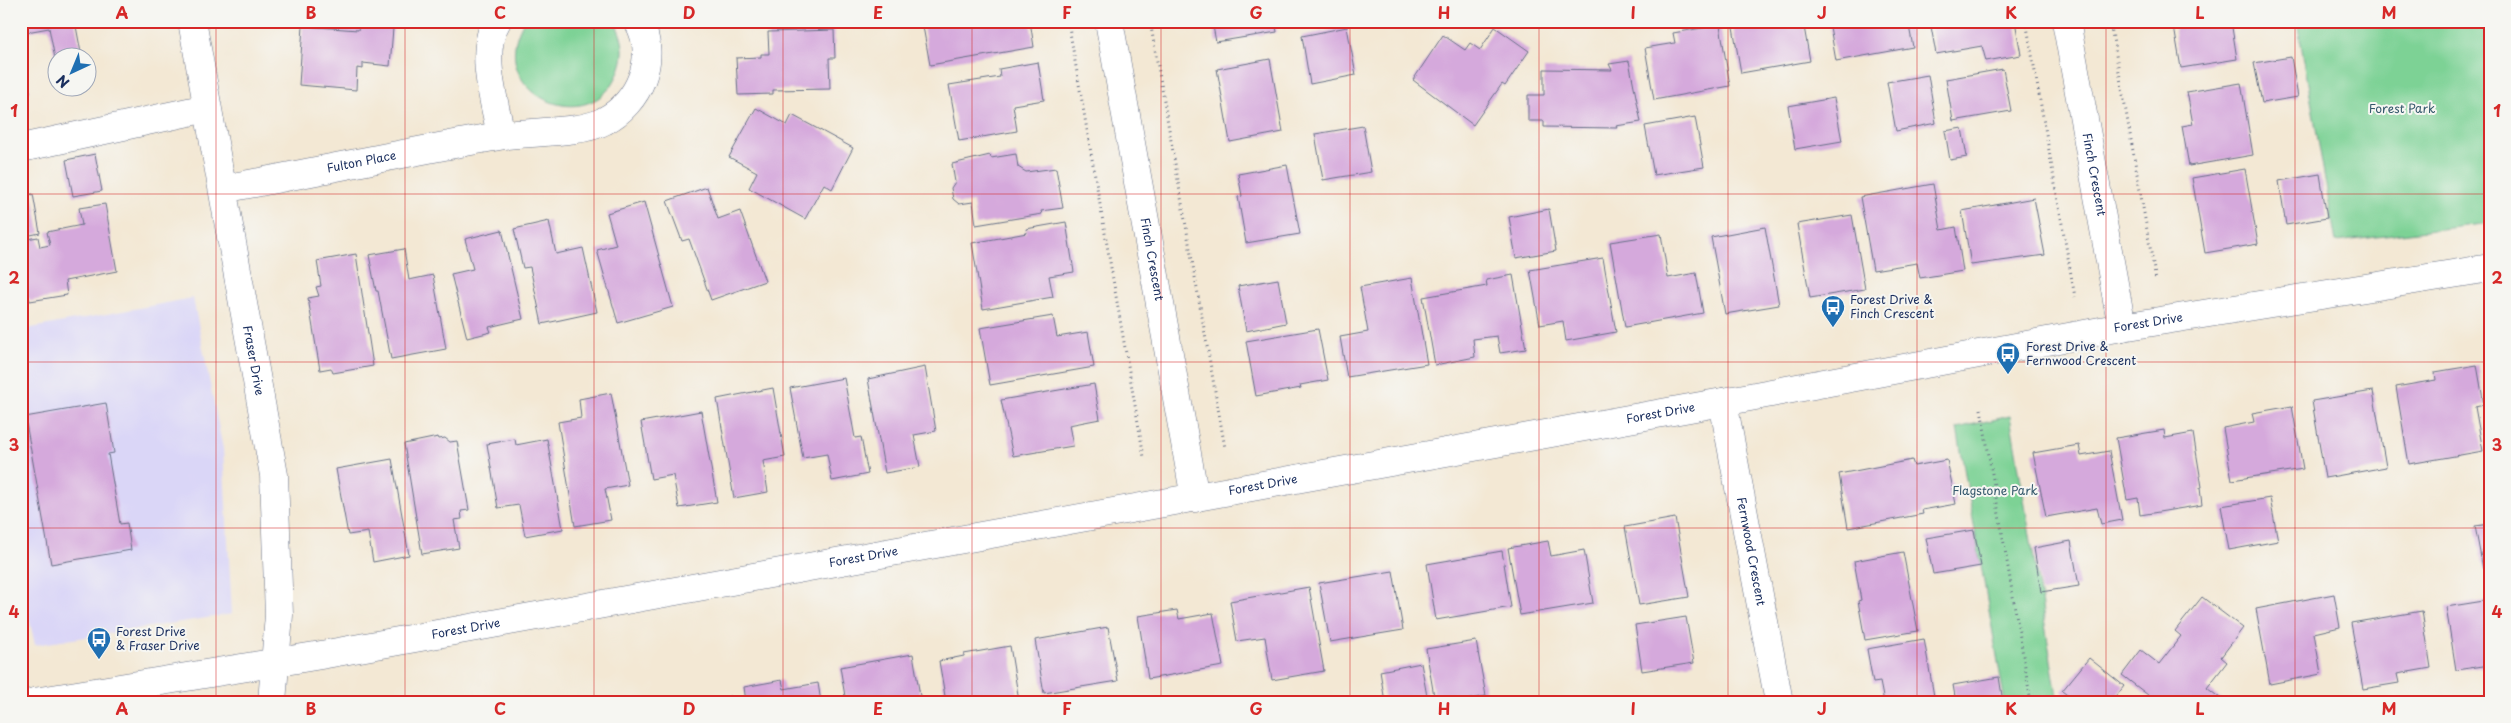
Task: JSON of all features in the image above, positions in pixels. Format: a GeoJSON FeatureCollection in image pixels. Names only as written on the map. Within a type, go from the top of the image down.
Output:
{"type":"FeatureCollection","features":[{"type":"Feature","properties":{"kind":"street","name":"Fraser Drive"},"geometry":{"type":"LineString","coordinates":[[192,21],[274,475],[279,568],[279,615],[272,702]]}},
{"type":"Feature","properties":{"kind":"street"},"geometry":{"type":"LineString","coordinates":[[497,21],[489,40],[488,57],[501,135]]}},
{"type":"Feature","properties":{"kind":"street","name":"Fulton Place"},"geometry":{"type":"LineString","coordinates":[[223,189],[501,135],[584,128],[602,122],[619,113],[632,99],[641,82],[646,64],[646,44],[638,21]]}},
{"type":"Feature","properties":{"kind":"street","name":"Finch Crescent"},"geometry":{"type":"LineString","coordinates":[[1109,21],[1195,498]]}},
{"type":"Feature","properties":{"kind":"street","name":"Finch Crescent"},"geometry":{"type":"LineString","coordinates":[[2066,21],[2122,327]]}},
{"type":"Feature","properties":{"kind":"street"},"geometry":{"type":"LineString","coordinates":[[21,148],[207,108]]}},
{"type":"Feature","properties":{"kind":"street","name":"Forest Drive"},"geometry":{"type":"LineString","coordinates":[[34,702],[275,663],[1195,498],[2122,327],[2490,268]]}},
{"type":"Feature","properties":{"kind":"street","name":"Fernwood Crescent"},"geometry":{"type":"LineString","coordinates":[[1723,402],[1779,702]]}},
{"type":"Feature","properties":{"kind":"path"},"geometry":{"type":"LineString","coordinates":[[1068,21],[1144,457]]}},
{"type":"Feature","properties":{"kind":"path"},"geometry":{"type":"LineString","coordinates":[[1150,21],[1225,448]]}},
{"type":"Feature","properties":{"kind":"path"},"geometry":{"type":"LineString","coordinates":[[2026,21],[2075,297]]}},
{"type":"Feature","properties":{"kind":"path"},"geometry":{"type":"LineString","coordinates":[[2110,21],[2156,281]]}},
{"type":"Feature","properties":{"kind":"path"},"geometry":{"type":"LineString","coordinates":[[1981,409],[2031,702]]}},
{"type":"Feature","properties":{"kind":"shaded area"},"geometry":{"type":"Polygon","coordinates":[[[193,298],[223,449],[232,614],[35,645],[21,582],[21,330],[193,298]]]}},
{"type":"Feature","properties":{"kind":"green space"},"geometry":{"type":"Polygon","coordinates":[[[524,21],[614,21],[620,33],[623,56],[620,68],[607,91],[589,103],[568,106],[547,100],[529,88],[517,70],[515,47],[524,21]]]}},
{"type":"Feature","properties":{"kind":"green space","name":"Forest Park"},"geometry":{"type":"Polygon","coordinates":[[[2297,21],[2490,21],[2490,223],[2336,242],[2297,21]]]}},
{"type":"Feature","properties":{"kind":"green space","name":"Flagstone Park"},"geometry":{"type":"Polygon","coordinates":[[[2010,416],[2058,702],[2005,702],[1957,428],[2010,416]]]}},
{"type":"Feature","properties":{"kind":"building"},"geometry":{"type":"Polygon","coordinates":[[[21,21],[75,21],[80,48],[53,48],[49,28],[21,33],[21,21]]]}},
{"type":"Feature","properties":{"kind":"building"},"geometry":{"type":"Polygon","coordinates":[[[922,21],[1030,21],[1034,47],[930,65],[922,21]]]}},
{"type":"Feature","properties":{"kind":"building"},"geometry":{"type":"Polygon","coordinates":[[[1212,21],[1275,21],[1277,32],[1216,42],[1212,21]]]}},
{"type":"Feature","properties":{"kind":"building"},"geometry":{"type":"Polygon","coordinates":[[[1732,21],[1803,21],[1810,61],[1741,73],[1732,21]]]}},
{"type":"Feature","properties":{"kind":"building"},"geometry":{"type":"Polygon","coordinates":[[[1829,21],[1908,21],[1913,47],[1836,61],[1829,21]]]}},
{"type":"Feature","properties":{"kind":"building"},"geometry":{"type":"Polygon","coordinates":[[[1930,21],[2015,21],[2021,55],[1986,61],[1982,46],[1936,54],[1930,21]]]}},
{"type":"Feature","properties":{"kind":"building"},"geometry":{"type":"Polygon","coordinates":[[[2173,21],[2231,21],[2237,59],[2181,68],[2173,21]]]}},
{"type":"Feature","properties":{"kind":"building"},"geometry":{"type":"Polygon","coordinates":[[[359,25],[393,28],[390,66],[363,63],[363,69],[357,68],[356,90],[299,85],[303,26],[358,30],[359,25]]]}},
{"type":"Feature","properties":{"kind":"building"},"geometry":{"type":"Polygon","coordinates":[[[1720,25],[1730,86],[1654,100],[1645,48],[1675,43],[1673,33],[1720,25]]]}},
{"type":"Feature","properties":{"kind":"building"},"geometry":{"type":"Polygon","coordinates":[[[1347,27],[1356,75],[1310,84],[1302,36],[1347,27]]]}},
{"type":"Feature","properties":{"kind":"building"},"geometry":{"type":"Polygon","coordinates":[[[1495,27],[1529,51],[1505,86],[1502,84],[1473,125],[1413,80],[1443,35],[1465,50],[1470,43],[1480,50],[1495,27]]]}},
{"type":"Feature","properties":{"kind":"building"},"geometry":{"type":"Polygon","coordinates":[[[834,30],[835,58],[829,58],[830,89],[773,90],[773,94],[738,95],[736,58],[761,57],[761,54],[769,54],[768,32],[834,30]]]}},
{"type":"Feature","properties":{"kind":"building"},"geometry":{"type":"Polygon","coordinates":[[[21,48],[30,92],[21,93],[21,48]]]}},
{"type":"Feature","properties":{"kind":"building"},"geometry":{"type":"Polygon","coordinates":[[[2291,57],[2298,97],[2262,103],[2254,63],[2291,57]]]}},
{"type":"Feature","properties":{"kind":"building"},"geometry":{"type":"Polygon","coordinates":[[[1270,59],[1283,132],[1230,142],[1217,69],[1270,59]]]}},
{"type":"Feature","properties":{"kind":"building"},"geometry":{"type":"Polygon","coordinates":[[[1629,61],[1641,122],[1616,126],[1617,128],[1544,127],[1544,121],[1528,121],[1528,95],[1544,95],[1544,69],[1612,70],[1609,64],[1629,61]]]}},
{"type":"Feature","properties":{"kind":"building"},"geometry":{"type":"Polygon","coordinates":[[[1038,62],[1044,100],[1013,105],[1017,131],[959,141],[949,85],[1000,77],[999,69],[1038,62]]]}},
{"type":"Feature","properties":{"kind":"building"},"geometry":{"type":"Polygon","coordinates":[[[2003,69],[2011,111],[1953,121],[1946,79],[2003,69]]]}},
{"type":"Feature","properties":{"kind":"building"},"geometry":{"type":"Polygon","coordinates":[[[1928,75],[1936,123],[1896,131],[1887,82],[1928,75]]]}},
{"type":"Feature","properties":{"kind":"building"},"geometry":{"type":"Polygon","coordinates":[[[2241,83],[2253,155],[2189,166],[2182,126],[2193,124],[2187,92],[2241,83]]]}},
{"type":"Feature","properties":{"kind":"building"},"geometry":{"type":"Polygon","coordinates":[[[1834,98],[1842,141],[1795,149],[1788,106],[1834,98]]]}},
{"type":"Feature","properties":{"kind":"building"},"geometry":{"type":"Polygon","coordinates":[[[756,108],[787,125],[792,115],[853,148],[832,189],[824,184],[805,219],[749,188],[757,172],[729,157],[756,108]]]}},
{"type":"Feature","properties":{"kind":"building"},"geometry":{"type":"Polygon","coordinates":[[[1695,117],[1704,167],[1654,175],[1645,126],[1695,117]]]}},
{"type":"Feature","properties":{"kind":"building"},"geometry":{"type":"Polygon","coordinates":[[[1363,126],[1371,172],[1323,180],[1315,134],[1363,126]]]}},
{"type":"Feature","properties":{"kind":"building"},"geometry":{"type":"Polygon","coordinates":[[[1962,128],[1967,157],[1950,160],[1945,131],[1962,128]]]}},
{"type":"Feature","properties":{"kind":"building"},"geometry":{"type":"Polygon","coordinates":[[[95,154],[102,191],[73,196],[66,160],[95,154]]]}},
{"type":"Feature","properties":{"kind":"building"},"geometry":{"type":"Polygon","coordinates":[[[1016,154],[1018,167],[1026,172],[1056,168],[1063,208],[1041,211],[1042,214],[976,225],[973,202],[959,204],[953,199],[951,188],[955,182],[952,164],[990,155],[991,158],[1016,154]]]}},
{"type":"Feature","properties":{"kind":"building"},"geometry":{"type":"Polygon","coordinates":[[[1287,165],[1300,234],[1246,243],[1238,197],[1242,196],[1238,174],[1287,165]]]}},
{"type":"Feature","properties":{"kind":"building"},"geometry":{"type":"Polygon","coordinates":[[[2245,169],[2258,244],[2205,253],[2192,178],[2245,169]]]}},
{"type":"Feature","properties":{"kind":"building"},"geometry":{"type":"Polygon","coordinates":[[[2320,174],[2327,218],[2286,225],[2279,181],[2320,174]]]}},
{"type":"Feature","properties":{"kind":"building"},"geometry":{"type":"Polygon","coordinates":[[[1933,184],[1941,230],[1956,227],[1963,271],[1920,278],[1917,263],[1873,270],[1860,197],[1933,184]]]}},
{"type":"Feature","properties":{"kind":"building"},"geometry":{"type":"Polygon","coordinates":[[[707,187],[718,219],[740,211],[765,281],[711,300],[689,239],[682,241],[667,201],[707,187]]]}},
{"type":"Feature","properties":{"kind":"building"},"geometry":{"type":"Polygon","coordinates":[[[33,194],[40,233],[21,237],[21,196],[33,194]]]}},
{"type":"Feature","properties":{"kind":"building"},"geometry":{"type":"Polygon","coordinates":[[[2034,198],[2045,255],[1971,265],[1962,211],[2034,198]]]}},
{"type":"Feature","properties":{"kind":"building"},"geometry":{"type":"Polygon","coordinates":[[[644,202],[673,307],[618,323],[597,250],[616,245],[607,213],[644,202]]]}},
{"type":"Feature","properties":{"kind":"building"},"geometry":{"type":"Polygon","coordinates":[[[105,204],[117,271],[65,281],[67,295],[30,301],[29,298],[21,299],[21,240],[38,237],[40,247],[50,245],[47,232],[82,225],[79,208],[105,204]]]}},
{"type":"Feature","properties":{"kind":"building"},"geometry":{"type":"Polygon","coordinates":[[[1549,209],[1556,251],[1516,258],[1509,217],[1549,209]]]}},
{"type":"Feature","properties":{"kind":"building"},"geometry":{"type":"Polygon","coordinates":[[[1852,215],[1865,289],[1810,298],[1797,224],[1852,215]]]}},
{"type":"Feature","properties":{"kind":"building"},"geometry":{"type":"Polygon","coordinates":[[[549,221],[556,254],[583,248],[597,312],[542,324],[530,267],[523,268],[514,229],[549,221]]]}},
{"type":"Feature","properties":{"kind":"building"},"geometry":{"type":"Polygon","coordinates":[[[1066,222],[1074,272],[1049,276],[1053,297],[983,309],[972,243],[1027,233],[1026,229],[1066,222]]]}},
{"type":"Feature","properties":{"kind":"building"},"geometry":{"type":"Polygon","coordinates":[[[1765,227],[1779,305],[1725,314],[1711,237],[1765,227]]]}},
{"type":"Feature","properties":{"kind":"building"},"geometry":{"type":"Polygon","coordinates":[[[502,230],[523,319],[489,327],[491,332],[467,338],[451,274],[473,269],[465,239],[502,230]]]}},
{"type":"Feature","properties":{"kind":"building"},"geometry":{"type":"Polygon","coordinates":[[[1661,234],[1668,278],[1696,273],[1703,313],[1625,327],[1610,242],[1661,234]]]}},
{"type":"Feature","properties":{"kind":"building"},"geometry":{"type":"Polygon","coordinates":[[[404,249],[409,280],[433,275],[446,349],[391,359],[369,255],[404,249]]]}},
{"type":"Feature","properties":{"kind":"building"},"geometry":{"type":"Polygon","coordinates":[[[356,254],[373,366],[333,373],[331,368],[320,370],[308,298],[319,296],[316,287],[321,286],[317,261],[356,254]]]}},
{"type":"Feature","properties":{"kind":"building"},"geometry":{"type":"Polygon","coordinates":[[[1603,258],[1616,332],[1566,341],[1563,321],[1540,325],[1530,270],[1603,258]]]}},
{"type":"Feature","properties":{"kind":"building"},"geometry":{"type":"Polygon","coordinates":[[[1513,275],[1526,349],[1500,353],[1497,336],[1473,339],[1475,357],[1435,365],[1423,297],[1487,286],[1486,280],[1513,275]]]}},
{"type":"Feature","properties":{"kind":"building"},"geometry":{"type":"Polygon","coordinates":[[[1412,278],[1427,364],[1347,377],[1340,337],[1368,332],[1360,287],[1412,278]]]}},
{"type":"Feature","properties":{"kind":"building"},"geometry":{"type":"Polygon","coordinates":[[[1278,279],[1286,323],[1246,331],[1238,286],[1278,279]]]}},
{"type":"Feature","properties":{"kind":"building"},"geometry":{"type":"Polygon","coordinates":[[[1053,316],[1057,337],[1088,332],[1094,367],[990,385],[980,328],[1053,316]]]}},
{"type":"Feature","properties":{"kind":"building"},"geometry":{"type":"Polygon","coordinates":[[[1318,329],[1328,380],[1300,385],[1301,388],[1256,396],[1246,341],[1318,329]]]}},
{"type":"Feature","properties":{"kind":"building"},"geometry":{"type":"Polygon","coordinates":[[[2477,365],[2484,405],[2475,407],[2483,451],[2409,464],[2396,387],[2436,380],[2435,372],[2477,365]]]}},
{"type":"Feature","properties":{"kind":"building"},"geometry":{"type":"Polygon","coordinates":[[[925,367],[936,431],[914,435],[920,467],[885,473],[868,379],[925,367]]]}},
{"type":"Feature","properties":{"kind":"building"},"geometry":{"type":"Polygon","coordinates":[[[844,378],[855,438],[861,437],[868,474],[832,481],[827,454],[803,458],[790,388],[844,378]]]}},
{"type":"Feature","properties":{"kind":"building"},"geometry":{"type":"Polygon","coordinates":[[[1094,384],[1100,419],[1069,425],[1073,446],[1013,456],[1001,400],[1094,384]]]}},
{"type":"Feature","properties":{"kind":"building"},"geometry":{"type":"Polygon","coordinates":[[[773,388],[785,457],[763,461],[768,492],[734,498],[717,399],[773,388]]]}},
{"type":"Feature","properties":{"kind":"building"},"geometry":{"type":"Polygon","coordinates":[[[2373,391],[2386,467],[2325,478],[2312,401],[2373,391]]]}},
{"type":"Feature","properties":{"kind":"building"},"geometry":{"type":"Polygon","coordinates":[[[611,393],[628,485],[605,489],[611,520],[575,526],[558,422],[581,418],[579,399],[611,393]]]}},
{"type":"Feature","properties":{"kind":"building"},"geometry":{"type":"Polygon","coordinates":[[[106,403],[114,453],[108,454],[120,524],[127,523],[131,550],[51,564],[25,417],[106,403]]]}},
{"type":"Feature","properties":{"kind":"building"},"geometry":{"type":"Polygon","coordinates":[[[2292,406],[2303,469],[2232,480],[2223,428],[2254,422],[2252,413],[2292,406]]]}},
{"type":"Feature","properties":{"kind":"building"},"geometry":{"type":"Polygon","coordinates":[[[701,411],[717,502],[679,508],[673,475],[651,479],[641,422],[701,411]]]}},
{"type":"Feature","properties":{"kind":"building"},"geometry":{"type":"Polygon","coordinates":[[[2164,430],[2165,438],[2193,433],[2202,487],[2200,488],[2202,505],[2140,515],[2138,498],[2127,500],[2116,438],[2164,430]]]}},
{"type":"Feature","properties":{"kind":"building"},"geometry":{"type":"Polygon","coordinates":[[[438,437],[439,439],[445,438],[450,442],[457,441],[469,510],[461,511],[462,519],[454,520],[459,548],[422,554],[404,444],[438,437]]]}},
{"type":"Feature","properties":{"kind":"building"},"geometry":{"type":"Polygon","coordinates":[[[515,439],[516,445],[547,439],[563,529],[525,536],[519,505],[498,508],[487,444],[515,439]]]}},
{"type":"Feature","properties":{"kind":"building"},"geometry":{"type":"Polygon","coordinates":[[[2079,445],[2081,456],[2109,451],[2122,520],[2101,524],[2097,508],[2046,517],[2033,453],[2079,445]]]}},
{"type":"Feature","properties":{"kind":"building"},"geometry":{"type":"Polygon","coordinates":[[[392,459],[409,555],[373,562],[368,532],[348,535],[336,469],[392,459]]]}},
{"type":"Feature","properties":{"kind":"building"},"geometry":{"type":"Polygon","coordinates":[[[1912,460],[1914,466],[1947,460],[1956,504],[1922,510],[1923,514],[1848,528],[1839,474],[1912,460]]]}},
{"type":"Feature","properties":{"kind":"building"},"geometry":{"type":"Polygon","coordinates":[[[2270,498],[2278,541],[2229,550],[2221,506],[2270,498]]]}},
{"type":"Feature","properties":{"kind":"building"},"geometry":{"type":"Polygon","coordinates":[[[1675,518],[1689,597],[1639,605],[1625,527],[1675,518]]]}},
{"type":"Feature","properties":{"kind":"building"},"geometry":{"type":"Polygon","coordinates":[[[2490,524],[2490,568],[2483,569],[2475,526],[2490,524]]]}},
{"type":"Feature","properties":{"kind":"building"},"geometry":{"type":"Polygon","coordinates":[[[1974,530],[1981,566],[1933,574],[1926,538],[1974,530]]]}},
{"type":"Feature","properties":{"kind":"building"},"geometry":{"type":"Polygon","coordinates":[[[1548,541],[1551,556],[1584,550],[1593,603],[1520,615],[1508,548],[1548,541]]]}},
{"type":"Feature","properties":{"kind":"building"},"geometry":{"type":"Polygon","coordinates":[[[2071,541],[2079,586],[2041,592],[2034,548],[2071,541]]]}},
{"type":"Feature","properties":{"kind":"building"},"geometry":{"type":"Polygon","coordinates":[[[1502,551],[1511,607],[1436,620],[1427,564],[1502,551]]]}},
{"type":"Feature","properties":{"kind":"building"},"geometry":{"type":"Polygon","coordinates":[[[1903,552],[1918,631],[1865,640],[1858,601],[1861,600],[1854,561],[1903,552]]]}},
{"type":"Feature","properties":{"kind":"building"},"geometry":{"type":"Polygon","coordinates":[[[1393,571],[1403,630],[1330,642],[1319,583],[1393,571]]]}},
{"type":"Feature","properties":{"kind":"building"},"geometry":{"type":"Polygon","coordinates":[[[1309,587],[1324,671],[1272,680],[1265,637],[1237,641],[1230,601],[1309,587]]]}},
{"type":"Feature","properties":{"kind":"building"},"geometry":{"type":"Polygon","coordinates":[[[2334,594],[2340,627],[2314,633],[2321,674],[2270,684],[2256,609],[2334,594]]]}},
{"type":"Feature","properties":{"kind":"building"},"geometry":{"type":"Polygon","coordinates":[[[2202,597],[2243,628],[2221,657],[2227,662],[2207,688],[2225,702],[2157,702],[2122,675],[2141,650],[2159,664],[2181,636],[2175,631],[2202,597]]]}},
{"type":"Feature","properties":{"kind":"building"},"geometry":{"type":"Polygon","coordinates":[[[2490,600],[2490,665],[2456,670],[2446,607],[2490,600]]]}},
{"type":"Feature","properties":{"kind":"building"},"geometry":{"type":"Polygon","coordinates":[[[1177,610],[1179,619],[1213,613],[1223,666],[1148,679],[1138,616],[1177,610]]]}},
{"type":"Feature","properties":{"kind":"building"},"geometry":{"type":"Polygon","coordinates":[[[2422,611],[2431,668],[2397,674],[2399,683],[2363,689],[2351,623],[2422,611]]]}},
{"type":"Feature","properties":{"kind":"building"},"geometry":{"type":"Polygon","coordinates":[[[1686,617],[1694,663],[1642,671],[1635,625],[1686,617]]]}},
{"type":"Feature","properties":{"kind":"building"},"geometry":{"type":"Polygon","coordinates":[[[1108,627],[1118,681],[1044,693],[1035,640],[1108,627]]]}},
{"type":"Feature","properties":{"kind":"building"},"geometry":{"type":"Polygon","coordinates":[[[1924,639],[1935,702],[1884,702],[1880,682],[1873,683],[1867,649],[1924,639]]]}},
{"type":"Feature","properties":{"kind":"building"},"geometry":{"type":"Polygon","coordinates":[[[1476,641],[1486,696],[1456,702],[1435,702],[1426,649],[1476,641]]]}},
{"type":"Feature","properties":{"kind":"building"},"geometry":{"type":"Polygon","coordinates":[[[1010,646],[1019,701],[946,702],[939,661],[964,656],[964,654],[1010,646]]]}},
{"type":"Feature","properties":{"kind":"building"},"geometry":{"type":"Polygon","coordinates":[[[913,654],[921,702],[846,702],[840,667],[913,654]]]}},
{"type":"Feature","properties":{"kind":"building"},"geometry":{"type":"Polygon","coordinates":[[[2089,658],[2124,686],[2112,702],[2076,702],[2062,691],[2089,658]]]}},
{"type":"Feature","properties":{"kind":"building"},"geometry":{"type":"Polygon","coordinates":[[[1421,663],[1428,702],[1385,702],[1380,671],[1421,663]]]}},
{"type":"Feature","properties":{"kind":"building"},"geometry":{"type":"Polygon","coordinates":[[[1999,677],[2003,702],[1956,702],[1953,685],[1999,677]]]}},
{"type":"Feature","properties":{"kind":"building"},"geometry":{"type":"Polygon","coordinates":[[[782,680],[784,689],[818,683],[821,702],[746,702],[744,687],[782,680]]]}},
{"type":"Feature","properties":{"kind":"building"},"geometry":{"type":"Polygon","coordinates":[[[731,696],[732,702],[704,702],[704,701],[731,696]]]}},
{"type":"Feature","properties":{"kind":"place","name":"Forest Drive & Finch Crescent"},"geometry":{"type":"Point","coordinates":[1833,328]}},
{"type":"Feature","properties":{"kind":"place","name":"Forest Drive & Fernwood Crescent"},"geometry":{"type":"Point","coordinates":[2008,375]}},
{"type":"Feature","properties":{"kind":"place","name":"Forest Drive & Fraser Drive"},"geometry":{"type":"Point","coordinates":[99,660]}}]}
